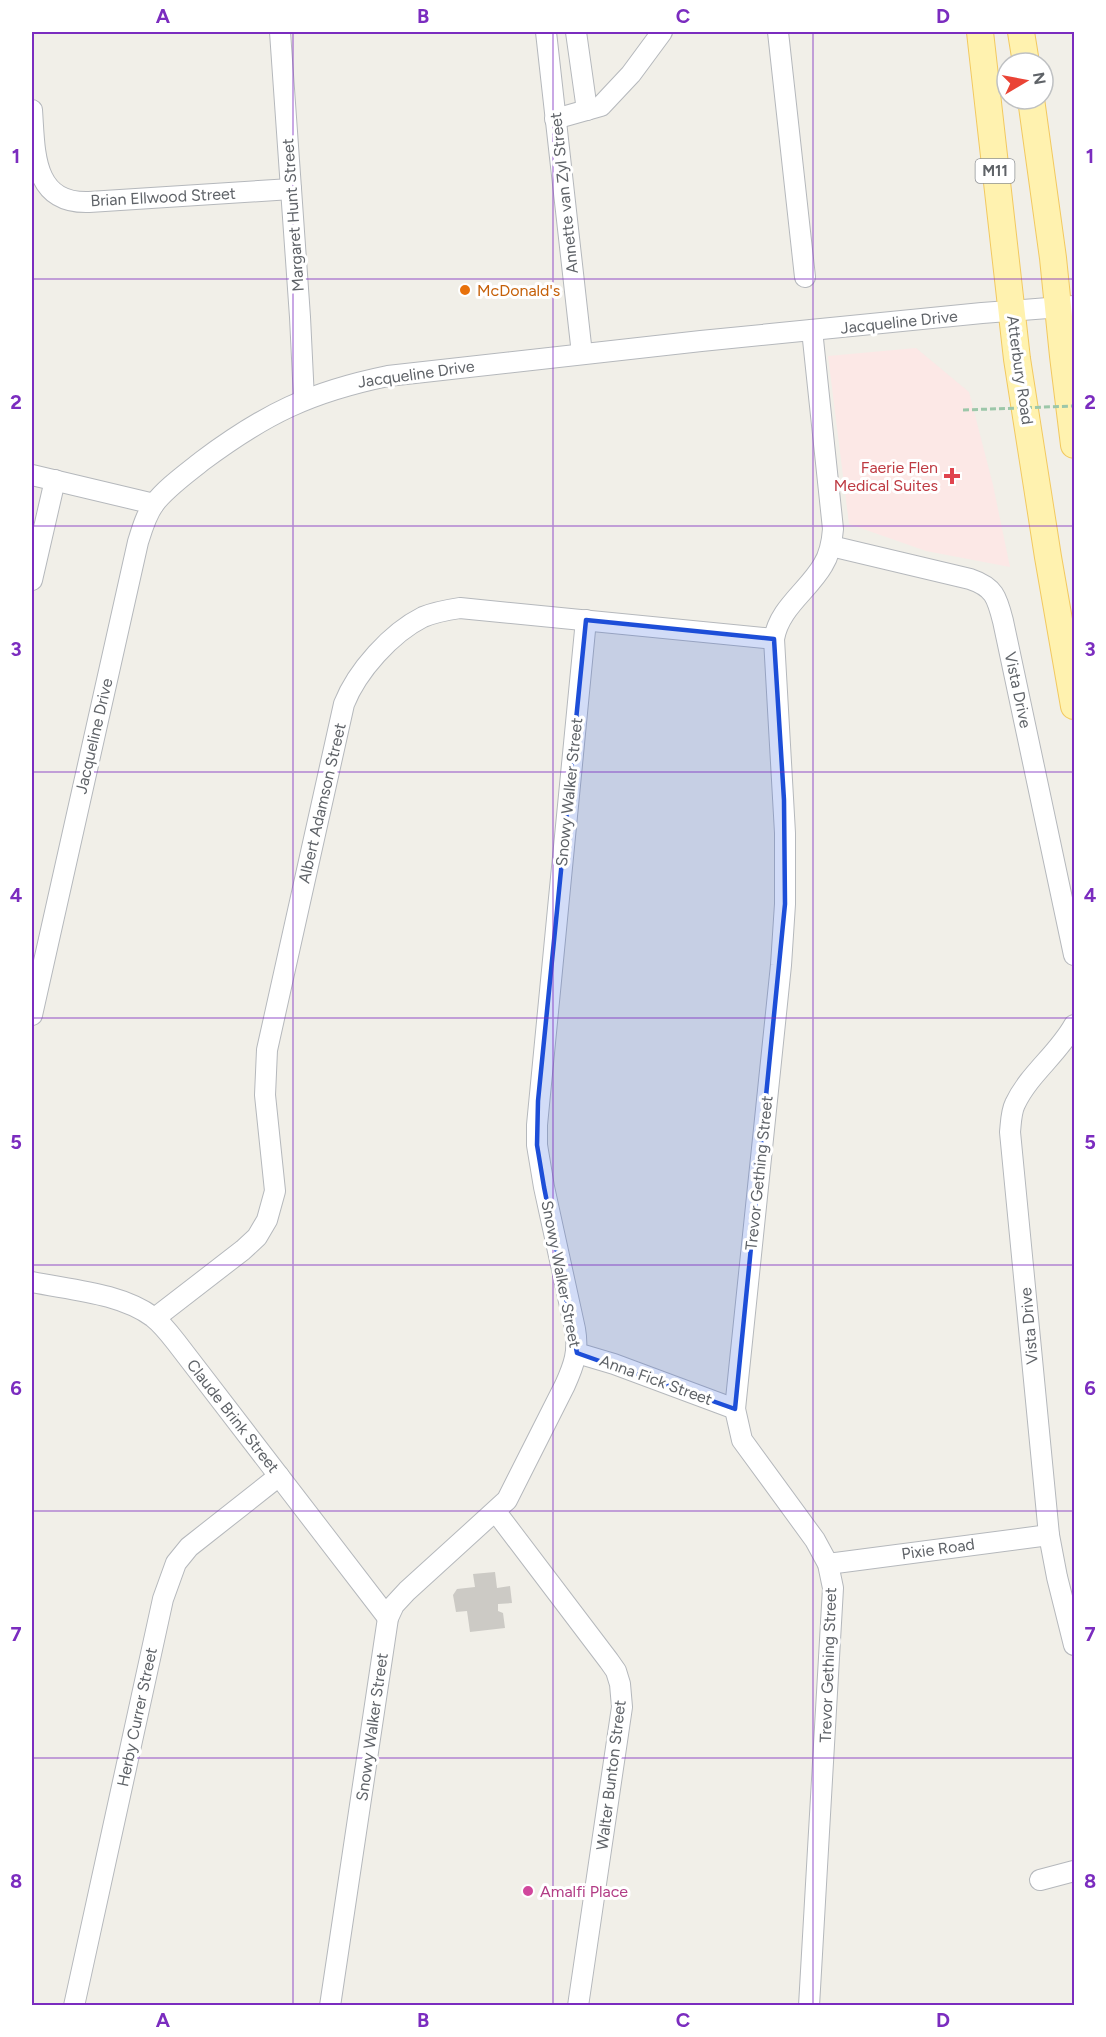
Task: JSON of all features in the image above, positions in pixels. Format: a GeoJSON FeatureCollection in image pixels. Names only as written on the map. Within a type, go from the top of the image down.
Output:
{"type":"FeatureCollection","features":[{"type":"Feature","properties":{"kind":"main road","name":"Atterbury Road"},"geometry":{"type":"LineString","coordinates":[[980,32],[1011,310],[1048,557],[1074,706]]}},
{"type":"Feature","properties":{"kind":"main road"},"geometry":{"type":"LineString","coordinates":[[1022,32],[1024,51]]}},
{"type":"Feature","properties":{"kind":"main road","name":"M11"},"geometry":{"type":"LineString","coordinates":[[1033,111],[1053,258],[1066,307],[1074,445]]}},
{"type":"Feature","properties":{"kind":"street","name":"Margaret Hunt Street"},"geometry":{"type":"LineString","coordinates":[[280,32],[304,399]]}},
{"type":"Feature","properties":{"kind":"street","name":"Annette van Zyl Street"},"geometry":{"type":"LineString","coordinates":[[546,32],[582,354]]}},
{"type":"Feature","properties":{"kind":"street"},"geometry":{"type":"LineString","coordinates":[[576,32],[587,110]]}},
{"type":"Feature","properties":{"kind":"street"},"geometry":{"type":"LineString","coordinates":[[555,119],[601,106],[631,74],[662,32]]}},
{"type":"Feature","properties":{"kind":"street"},"geometry":{"type":"LineString","coordinates":[[778,32],[805,277]]}},
{"type":"Feature","properties":{"kind":"street","name":"Brian Ellwood Street"},"geometry":{"type":"LineString","coordinates":[[32,110],[34,147],[43,181],[54,194],[68,200],[89,202],[291,189]]}},
{"type":"Feature","properties":{"kind":"street","name":"Jacqueline Drive"},"geometry":{"type":"LineString","coordinates":[[32,1015],[138,542],[154,504],[182,476],[229,441],[266,417],[304,399],[348,384],[388,376],[812,330],[1011,310],[1066,307]]}},
{"type":"Feature","properties":{"kind":"street","name":"Trevor Gething Street"},"geometry":{"type":"LineString","coordinates":[[809,2006],[832,1588],[828,1564],[815,1540],[743,1443],[735,1409],[781,965],[785,904],[784,800],[774,639],[780,619],[823,566],[831,546],[833,521],[812,330]]}},
{"type":"Feature","properties":{"kind":"street"},"geometry":{"type":"LineString","coordinates":[[32,475],[154,504]]}},
{"type":"Feature","properties":{"kind":"street"},"geometry":{"type":"LineString","coordinates":[[32,580],[39,515],[55,480]]}},
{"type":"Feature","properties":{"kind":"street","name":"Vista Drive"},"geometry":{"type":"LineString","coordinates":[[831,546],[970,579],[986,585],[994,595],[1003,621],[1074,955]]}},
{"type":"Feature","properties":{"kind":"street","name":"Albert Adamson Street"},"geometry":{"type":"LineString","coordinates":[[155,1318],[251,1244],[264,1228],[271,1209],[275,1191],[265,1095],[267,1050],[341,718],[352,687],[371,661],[399,633],[421,618],[438,612],[467,608],[774,639]]}},
{"type":"Feature","properties":{"kind":"street","name":"Snowy Walker Street"},"geometry":{"type":"LineString","coordinates":[[330,2006],[388,1618],[394,1605],[407,1591],[507,1500],[569,1377],[577,1353],[575,1329],[544,1187],[537,1145],[537,1125],[586,620]]}},
{"type":"Feature","properties":{"kind":"street","name":"Vista Drive"},"geometry":{"type":"LineString","coordinates":[[1074,1025],[1065,1040],[1024,1089],[1014,1105],[1011,1123],[1011,1146],[1049,1535],[1074,1645]]}},
{"type":"Feature","properties":{"kind":"street","name":"Claude Brink Street"},"geometry":{"type":"LineString","coordinates":[[32,1281],[113,1299],[140,1309],[155,1318],[388,1618]]}},
{"type":"Feature","properties":{"kind":"street","name":"Anna Fick Street"},"geometry":{"type":"LineString","coordinates":[[577,1353],[614,1364],[735,1409]]}},
{"type":"Feature","properties":{"kind":"street","name":"Herby Currer Street"},"geometry":{"type":"LineString","coordinates":[[74,2006],[164,1599],[172,1573],[189,1546],[279,1476]]}},
{"type":"Feature","properties":{"kind":"street","name":"Walter Bunton Street"},"geometry":{"type":"LineString","coordinates":[[496,1512],[616,1671],[622,1695],[617,1751],[578,2006]]}},
{"type":"Feature","properties":{"kind":"street","name":"Pixie Road"},"geometry":{"type":"LineString","coordinates":[[828,1564],[1049,1535]]}},
{"type":"Feature","properties":{"kind":"street"},"geometry":{"type":"LineString","coordinates":[[1040,1880],[1074,1871]]}},
{"type":"Feature","properties":{"kind":"path"},"geometry":{"type":"LineString","coordinates":[[963,410],[1074,406]]}},
{"type":"Feature","properties":{"kind":"highlighted area"},"geometry":{"type":"Polygon","coordinates":[[[586,620],[774,639],[784,800],[785,904],[735,1409],[577,1353],[544,1187],[537,1145],[538,1101],[586,620]]]}},
{"type":"Feature","properties":{"kind":"shaded area"},"geometry":{"type":"Polygon","coordinates":[[[916,348],[969,392],[993,485],[1010,567],[926,551],[849,524],[828,356],[916,348]]]}},
{"type":"Feature","properties":{"kind":"building"},"geometry":{"type":"Polygon","coordinates":[[[495,1572],[497,1588],[510,1586],[512,1603],[498,1604],[498,1611],[503,1613],[505,1628],[470,1632],[467,1611],[456,1612],[453,1595],[457,1589],[475,1587],[473,1574],[495,1572]]]}},
{"type":"Feature","properties":{"kind":"place","name":"McDonald's"},"geometry":{"type":"Point","coordinates":[465,290]}},
{"type":"Feature","properties":{"kind":"place","name":"Faerie Flen Medical Suites"},"geometry":{"type":"Point","coordinates":[952,476]}},
{"type":"Feature","properties":{"kind":"place","name":"Amalfi Place"},"geometry":{"type":"Point","coordinates":[528,1891]}}]}
